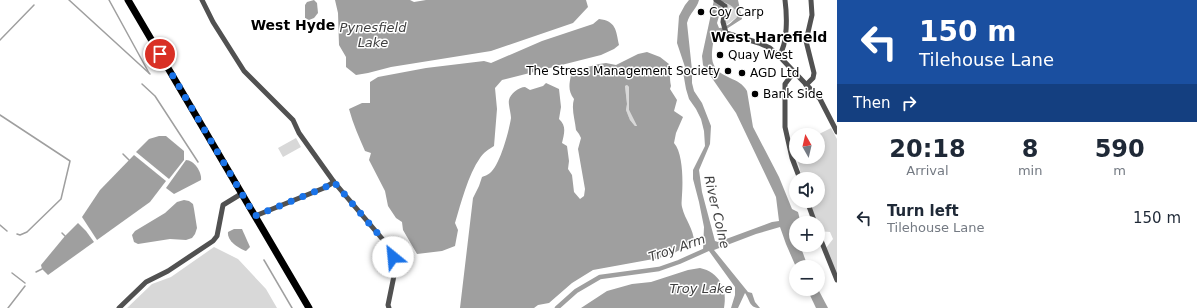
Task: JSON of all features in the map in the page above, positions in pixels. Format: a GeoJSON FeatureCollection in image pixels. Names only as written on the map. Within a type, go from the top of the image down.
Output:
{"type":"FeatureCollection","features":[{"type":"Feature","properties":{"kind":"main road"},"geometry":{"type":"LineString","coordinates":[[128,0],[309,308]]}},
{"type":"Feature","properties":{"kind":"street"},"geometry":{"type":"LineString","coordinates":[[202,0],[213,22],[244,71],[293,120],[299,133],[334,182],[390,248],[396,266],[388,305],[389,308]]}},
{"type":"Feature","properties":{"kind":"street"},"geometry":{"type":"LineString","coordinates":[[716,0],[724,5],[725,8],[724,29],[733,36],[759,43],[770,48],[779,56],[820,99],[837,132]]}},
{"type":"Feature","properties":{"kind":"street"},"geometry":{"type":"LineString","coordinates":[[779,56],[783,49],[786,28],[785,0]]}},
{"type":"Feature","properties":{"kind":"street"},"geometry":{"type":"LineString","coordinates":[[806,85],[813,78],[814,73],[806,40],[812,15],[811,0]]}},
{"type":"Feature","properties":{"kind":"street"},"geometry":{"type":"LineString","coordinates":[[794,72],[785,84],[785,127],[792,158],[797,172]]}},
{"type":"Feature","properties":{"kind":"street"},"geometry":{"type":"LineString","coordinates":[[255,216],[324,188],[334,182]]}},
{"type":"Feature","properties":{"kind":"street"},"geometry":{"type":"LineString","coordinates":[[119,308],[146,282],[168,271],[213,241],[217,236],[223,205],[241,194]]}},
{"type":"Feature","properties":{"kind":"street"},"geometry":{"type":"LineString","coordinates":[[825,250],[837,280]]}},
{"type":"Feature","properties":{"kind":"shaded area"},"geometry":{"type":"Polygon","coordinates":[[[726,3],[734,8],[737,17],[725,26],[727,7],[726,3]]]}},
{"type":"Feature","properties":{"kind":"shaded area"},"geometry":{"type":"Polygon","coordinates":[[[627,85],[629,87],[629,110],[637,126],[635,126],[630,120],[626,110],[627,104],[625,86],[627,85]]]}},
{"type":"Feature","properties":{"kind":"shaded area"},"geometry":{"type":"Polygon","coordinates":[[[831,128],[837,139],[837,275],[826,248],[833,239],[830,232],[825,232],[825,216],[814,216],[812,208],[825,208],[825,172],[800,172],[799,164],[825,164],[825,131],[831,128]]]}},
{"type":"Feature","properties":{"kind":"shaded area"},"geometry":{"type":"Polygon","coordinates":[[[296,138],[301,147],[283,157],[278,148],[296,138]]]}},
{"type":"Feature","properties":{"kind":"shaded area"},"geometry":{"type":"Polygon","coordinates":[[[214,247],[238,259],[266,289],[277,308],[127,308],[152,284],[171,277],[214,247]]]}},
{"type":"Feature","properties":{"kind":"water"},"geometry":{"type":"Polygon","coordinates":[[[314,0],[317,3],[318,13],[314,18],[309,20],[305,18],[305,5],[307,2],[314,0]]]}},
{"type":"Feature","properties":{"kind":"water","name":"Pynesfield Lake"},"geometry":{"type":"Polygon","coordinates":[[[335,0],[410,0],[414,2],[426,0],[586,0],[588,7],[573,23],[491,51],[391,67],[356,75],[346,67],[346,57],[339,45],[338,13],[335,0]]]}},
{"type":"Feature","properties":{"kind":"water"},"geometry":{"type":"Polygon","coordinates":[[[689,0],[699,0],[687,23],[692,83],[694,91],[702,103],[711,126],[710,144],[699,170],[702,192],[715,241],[718,242],[772,222],[779,221],[776,197],[736,113],[703,65],[702,56],[714,0],[738,0],[742,19],[714,37],[712,56],[714,66],[718,71],[744,86],[747,91],[753,127],[779,177],[789,202],[789,208],[798,212],[799,216],[789,216],[789,251],[780,227],[756,234],[714,250],[748,292],[752,293],[755,302],[760,308],[754,307],[750,303],[745,293],[738,308],[731,308],[735,295],[735,287],[709,251],[703,251],[704,227],[693,179],[693,170],[705,146],[704,131],[701,119],[689,99],[686,89],[683,72],[685,67],[677,43],[679,16],[689,0]],[[723,2],[717,23],[719,28],[731,23],[737,17],[731,5],[723,2]]]}},
{"type":"Feature","properties":{"kind":"water"},"geometry":{"type":"Polygon","coordinates":[[[599,19],[609,22],[614,27],[619,45],[614,49],[601,55],[502,80],[495,88],[497,109],[494,146],[481,156],[468,181],[455,223],[458,230],[455,246],[442,251],[417,254],[403,230],[402,222],[396,218],[388,206],[385,191],[369,160],[371,153],[365,151],[349,109],[362,103],[370,103],[370,82],[378,77],[426,68],[484,61],[491,63],[542,41],[593,24],[599,19]]]}},
{"type":"Feature","properties":{"kind":"water"},"geometry":{"type":"Polygon","coordinates":[[[647,52],[660,57],[669,64],[670,89],[677,100],[674,111],[683,117],[676,133],[674,143],[681,160],[682,206],[683,212],[693,233],[694,242],[674,253],[659,258],[593,270],[572,283],[549,303],[538,305],[534,308],[460,308],[473,198],[482,177],[489,174],[494,169],[501,156],[511,118],[509,102],[511,95],[520,88],[525,87],[530,90],[543,86],[546,83],[559,89],[561,107],[559,119],[564,127],[562,143],[567,146],[569,161],[568,169],[572,175],[574,192],[580,199],[584,196],[585,189],[578,149],[581,138],[576,130],[573,111],[574,99],[570,88],[571,75],[584,68],[599,64],[606,63],[616,65],[638,54],[647,52]],[[627,85],[625,86],[627,104],[626,110],[630,120],[635,126],[637,126],[629,110],[629,87],[627,85]]]}},
{"type":"Feature","properties":{"kind":"water"},"geometry":{"type":"Polygon","coordinates":[[[159,136],[166,136],[184,151],[184,160],[169,179],[136,152],[149,139],[159,136]]]}},
{"type":"Feature","properties":{"kind":"water"},"geometry":{"type":"Polygon","coordinates":[[[134,155],[166,181],[150,202],[97,240],[82,217],[100,190],[134,155]]]}},
{"type":"Feature","properties":{"kind":"water"},"geometry":{"type":"Polygon","coordinates":[[[186,160],[195,164],[201,180],[174,194],[166,188],[186,160]]]}},
{"type":"Feature","properties":{"kind":"water"},"geometry":{"type":"Polygon","coordinates":[[[184,200],[193,204],[197,228],[192,238],[186,240],[170,239],[138,244],[134,242],[132,235],[135,231],[165,213],[177,202],[184,200]]]}},
{"type":"Feature","properties":{"kind":"water"},"geometry":{"type":"Polygon","coordinates":[[[78,223],[94,242],[48,275],[42,269],[41,265],[78,223]]]}},
{"type":"Feature","properties":{"kind":"water"},"geometry":{"type":"Polygon","coordinates":[[[234,229],[242,229],[250,247],[246,251],[237,246],[229,238],[228,232],[234,229]]]}},
{"type":"Feature","properties":{"kind":"water"},"geometry":{"type":"Polygon","coordinates":[[[789,252],[803,252],[805,260],[793,260],[789,252]]]}},
{"type":"Feature","properties":{"kind":"water","name":"Troy Lake"},"geometry":{"type":"Polygon","coordinates":[[[700,268],[712,273],[721,282],[725,294],[724,308],[581,308],[607,291],[632,284],[651,282],[688,270],[700,268]]]}},
{"type":"Feature","properties":{"kind":"water"},"geometry":{"type":"Polygon","coordinates":[[[810,296],[822,296],[828,308],[816,308],[810,296]]]}},
{"type":"Feature","properties":{"kind":"waterway"},"geometry":{"type":"LineString","coordinates":[[69,0],[150,74]]}},
{"type":"Feature","properties":{"kind":"waterway"},"geometry":{"type":"LineString","coordinates":[[109,0],[149,73]]}},
{"type":"Feature","properties":{"kind":"waterway"},"geometry":{"type":"LineString","coordinates":[[0,40],[34,5]]}},
{"type":"Feature","properties":{"kind":"waterway"},"geometry":{"type":"LineString","coordinates":[[142,84],[155,96],[198,162]]}},
{"type":"Feature","properties":{"kind":"waterway"},"geometry":{"type":"LineString","coordinates":[[0,115],[70,161],[61,199],[27,232],[20,235],[17,234]]}},
{"type":"Feature","properties":{"kind":"waterway"},"geometry":{"type":"LineString","coordinates":[[123,154],[129,160]]}},
{"type":"Feature","properties":{"kind":"waterway"},"geometry":{"type":"LineString","coordinates":[[0,225],[7,231]]}},
{"type":"Feature","properties":{"kind":"waterway"},"geometry":{"type":"LineString","coordinates":[[62,233],[65,236]]}},
{"type":"Feature","properties":{"kind":"waterway","name":"Troy Arm"},"geometry":{"type":"LineString","coordinates":[[557,308],[576,291],[600,277],[659,269],[708,249]]}},
{"type":"Feature","properties":{"kind":"waterway"},"geometry":{"type":"LineString","coordinates":[[264,260],[292,308]]}},
{"type":"Feature","properties":{"kind":"waterway"},"geometry":{"type":"LineString","coordinates":[[36,272],[42,269]]}},
{"type":"Feature","properties":{"kind":"waterway"},"geometry":{"type":"LineString","coordinates":[[12,273],[25,283]]}},
{"type":"Feature","properties":{"kind":"waterway"},"geometry":{"type":"LineString","coordinates":[[8,308],[25,286]]}},
{"type":"Feature","properties":{"kind":"place","name":"Coy Carp"},"geometry":{"type":"Point","coordinates":[701,12]}},
{"type":"Feature","properties":{"kind":"place","name":"Quay West"},"geometry":{"type":"Point","coordinates":[720,55]}},
{"type":"Feature","properties":{"kind":"place","name":"The Stress Management Society"},"geometry":{"type":"Point","coordinates":[728,71]}},
{"type":"Feature","properties":{"kind":"place","name":"AGD Ltd"},"geometry":{"type":"Point","coordinates":[742,73]}},
{"type":"Feature","properties":{"kind":"place","name":"Bank Side"},"geometry":{"type":"Point","coordinates":[755,94]}},
{"type":"Feature","properties":{"kind":"district","name":"West Hyde"},"geometry":{"type":"Point","coordinates":[293,25]}},
{"type":"Feature","properties":{"kind":"district","name":"West Harefield"},"geometry":{"type":"Point","coordinates":[769,37]}},
{"type":"Feature","properties":{"kind":"route"},"geometry":{"type":"LineString","coordinates":[[160,54],[255,216],[324,188],[334,182],[390,248],[393,257]]}},
{"type":"Feature","properties":{"kind":"water label","name":"River Colne"},"geometry":{"type":"Point","coordinates":[717,212]}}]}
